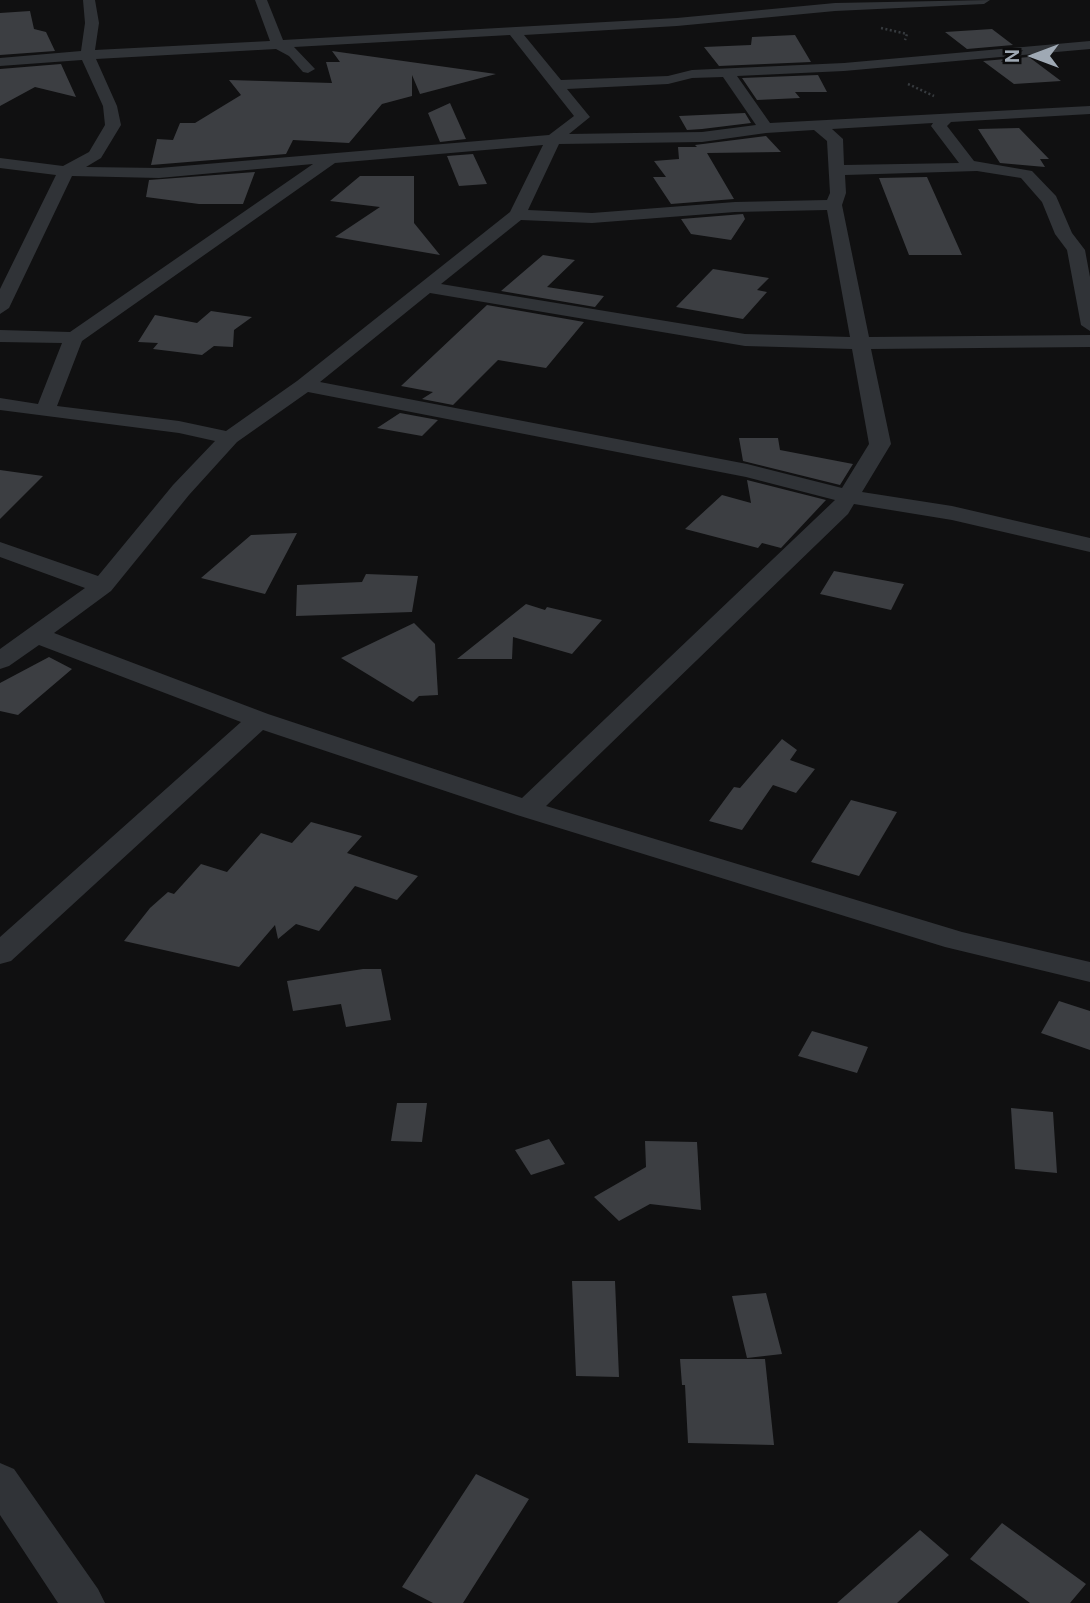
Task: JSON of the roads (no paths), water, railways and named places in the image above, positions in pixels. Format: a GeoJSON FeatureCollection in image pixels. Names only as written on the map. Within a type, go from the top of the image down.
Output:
{"type":"FeatureCollection","features":[{"type":"Feature","properties":{"kind":"street"},"geometry":{"type":"LineString","coordinates":[[0,308],[66,171],[95,155],[113,125],[110,106],[87,55],[92,23],[89,0]]}},
{"type":"Feature","properties":{"kind":"street"},"geometry":{"type":"LineString","coordinates":[[261,0],[278,44],[294,53],[308,69]]}},
{"type":"Feature","properties":{"kind":"street"},"geometry":{"type":"LineString","coordinates":[[0,62],[806,10],[831,4],[984,0]]}},
{"type":"Feature","properties":{"kind":"street"},"geometry":{"type":"LineString","coordinates":[[0,661],[103,586],[181,490],[230,438],[304,385],[517,215],[553,139],[582,117],[513,30]]}},
{"type":"Feature","properties":{"kind":"street"},"geometry":{"type":"LineString","coordinates":[[556,85],[668,80],[692,74],[844,66],[1090,45]]}},
{"type":"Feature","properties":{"kind":"street"},"geometry":{"type":"LineString","coordinates":[[727,72],[766,128]]}},
{"type":"Feature","properties":{"kind":"street"},"geometry":{"type":"LineString","coordinates":[[0,163],[66,171],[159,173],[553,139],[702,137],[766,128],[1090,110]]}},
{"type":"Feature","properties":{"kind":"street"},"geometry":{"type":"LineString","coordinates":[[947,118],[939,126],[969,165],[974,167]]}},
{"type":"Feature","properties":{"kind":"street"},"geometry":{"type":"LineString","coordinates":[[527,809],[840,509],[880,444],[834,205],[838,193],[835,139],[820,127]]}},
{"type":"Feature","properties":{"kind":"street"},"geometry":{"type":"LineString","coordinates":[[45,411],[74,338],[329,160]]}},
{"type":"Feature","properties":{"kind":"street"},"geometry":{"type":"LineString","coordinates":[[837,170],[974,167],[1015,172],[1030,177],[1050,200],[1064,234],[1083,251],[1090,325]]}},
{"type":"Feature","properties":{"kind":"street"},"geometry":{"type":"LineString","coordinates":[[517,215],[592,218],[735,207],[834,205]]}},
{"type":"Feature","properties":{"kind":"street"},"geometry":{"type":"LineString","coordinates":[[425,287],[745,340],[862,343],[1090,341]]}},
{"type":"Feature","properties":{"kind":"street"},"geometry":{"type":"LineString","coordinates":[[0,336],[74,338]]}},
{"type":"Feature","properties":{"kind":"street"},"geometry":{"type":"LineString","coordinates":[[304,385],[747,471],[846,496],[952,513],[1090,545]]}},
{"type":"Feature","properties":{"kind":"street"},"geometry":{"type":"LineString","coordinates":[[0,404],[179,427],[230,438]]}},
{"type":"Feature","properties":{"kind":"street"},"geometry":{"type":"LineString","coordinates":[[0,549],[103,586]]}},
{"type":"Feature","properties":{"kind":"street"},"geometry":{"type":"LineString","coordinates":[[36,635],[259,720],[527,809],[956,940],[1090,972]]}},
{"type":"Feature","properties":{"kind":"street"},"geometry":{"type":"LineString","coordinates":[[0,954],[259,720]]}},
{"type":"Feature","properties":{"kind":"street"},"geometry":{"type":"LineString","coordinates":[[0,1480],[83,1603]]}}]}
